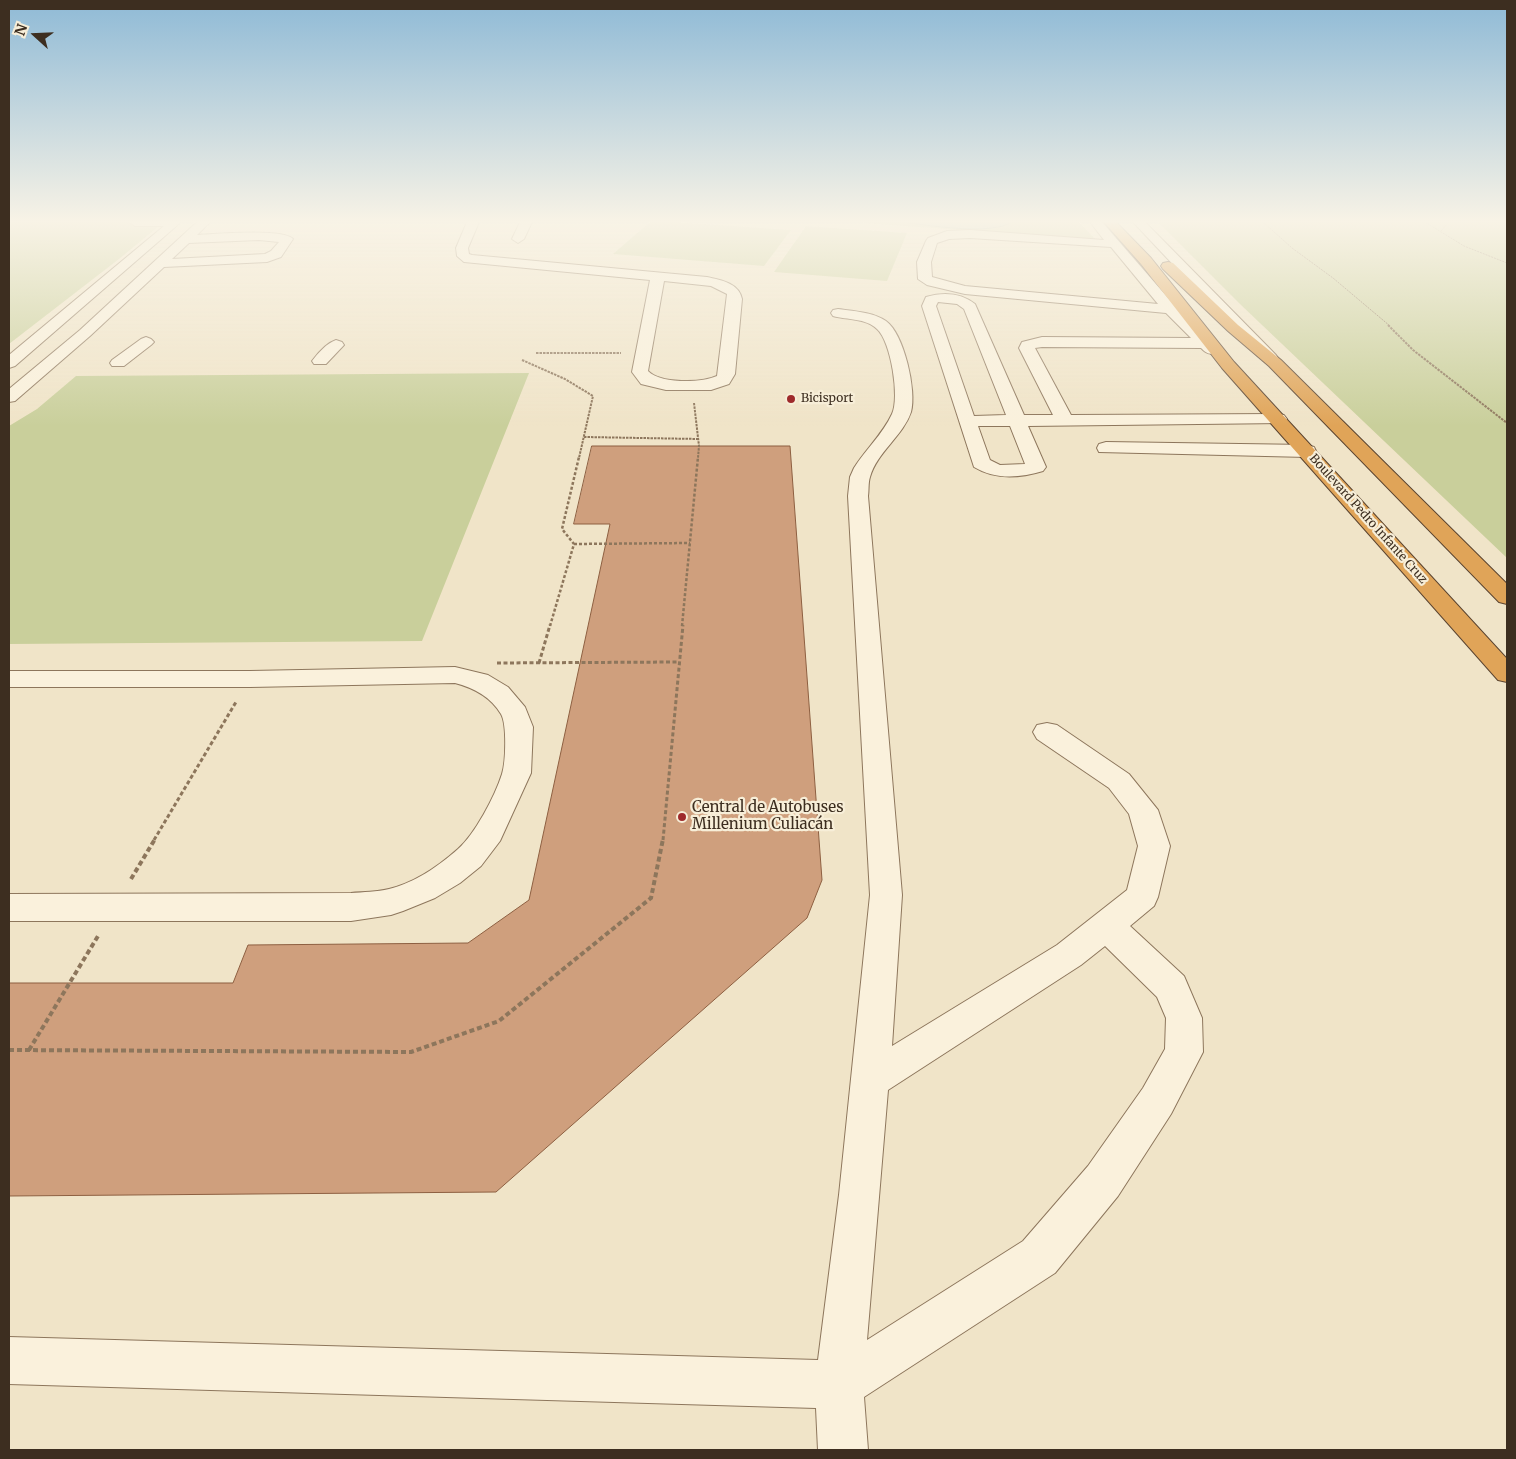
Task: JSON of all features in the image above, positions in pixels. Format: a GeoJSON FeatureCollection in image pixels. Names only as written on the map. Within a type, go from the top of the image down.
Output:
{"type":"FeatureCollection","features":[{"type":"Feature","properties":{"kind":"highway","name":"Boulevard Pedro Infante Cruz"},"geometry":{"type":"LineString","coordinates":[[1168,290],[1228,365],[1507,674]]}},
{"type":"Feature","properties":{"kind":"highway"},"geometry":{"type":"LineString","coordinates":[[1193,290],[1233,328],[1275,362],[1507,597]]}},
{"type":"Feature","properties":{"kind":"street"},"geometry":{"type":"LineString","coordinates":[[9,363],[95,290]]}},
{"type":"Feature","properties":{"kind":"street"},"geometry":{"type":"LineString","coordinates":[[13,391],[85,333],[132,290]]}},
{"type":"Feature","properties":{"kind":"street"},"geometry":{"type":"LineString","coordinates":[[656,290],[642,353],[640,372],[642,376],[654,383],[666,385],[711,385],[718,383],[727,374],[734,293],[730,290]]}},
{"type":"Feature","properties":{"kind":"street"},"geometry":{"type":"LineString","coordinates":[[969,290],[1170,309]]}},
{"type":"Feature","properties":{"kind":"street","name":"Boulevard Pedro Infante Cruz"},"geometry":{"type":"LineString","coordinates":[[1154,290],[1170,309],[1228,365]]}},
{"type":"Feature","properties":{"kind":"street"},"geometry":{"type":"LineString","coordinates":[[1205,290],[1275,362]]}},
{"type":"Feature","properties":{"kind":"street"},"geometry":{"type":"LineString","coordinates":[[955,299],[965,302],[970,307],[1036,467],[1030,470],[1004,471],[993,469],[980,463],[968,421],[929,306],[931,300],[955,299]]}},
{"type":"Feature","properties":{"kind":"street"},"geometry":{"type":"LineString","coordinates":[[838,314],[866,317],[889,331],[894,345],[903,390],[903,411],[861,476],[858,496],[886,895],[860,1195],[839,1385],[843,1450]]}},
{"type":"Feature","properties":{"kind":"street"},"geometry":{"type":"LineString","coordinates":[[118,363],[146,342]]}},
{"type":"Feature","properties":{"kind":"street"},"geometry":{"type":"LineString","coordinates":[[1064,419],[1032,359],[1027,348],[1028,346],[1042,342],[1204,343]]}},
{"type":"Feature","properties":{"kind":"street"},"geometry":{"type":"LineString","coordinates":[[320,361],[336,345]]}},
{"type":"Feature","properties":{"kind":"street"},"geometry":{"type":"LineString","coordinates":[[968,421],[1278,419]]}},
{"type":"Feature","properties":{"kind":"street"},"geometry":{"type":"LineString","coordinates":[[1106,448],[1306,451]]}},
{"type":"Feature","properties":{"kind":"street"},"geometry":{"type":"LineString","coordinates":[[9,679],[455,675],[479,682],[499,693],[514,713],[519,727],[517,773],[489,833],[470,857],[449,874],[424,890],[391,902],[351,907],[9,908]]}},
{"type":"Feature","properties":{"kind":"street"},"geometry":{"type":"LineString","coordinates":[[870,1080],[1069,955],[1142,897],[1154,846],[1143,810],[1119,781],[1047,732]]}},
{"type":"Feature","properties":{"kind":"street"},"geometry":{"type":"LineString","coordinates":[[9,1361],[839,1385],[1039,1257],[1102,1182],[1157,1101],[1184,1052],[1184,1018],[1171,988],[1106,925]]}},
{"type":"Feature","properties":{"kind":"path"},"geometry":{"type":"LineString","coordinates":[[1347,290],[1399,334],[1413,350],[1507,423]]}},
{"type":"Feature","properties":{"kind":"path"},"geometry":{"type":"LineString","coordinates":[[536,353],[642,353]]}},
{"type":"Feature","properties":{"kind":"path"},"geometry":{"type":"LineString","coordinates":[[522,360],[566,379],[593,396],[562,529],[574,544]]}},
{"type":"Feature","properties":{"kind":"path"},"geometry":{"type":"LineString","coordinates":[[584,437],[699,439]]}},
{"type":"Feature","properties":{"kind":"path"},"geometry":{"type":"LineString","coordinates":[[574,544],[690,544]]}},
{"type":"Feature","properties":{"kind":"path"},"geometry":{"type":"LineString","coordinates":[[539,662],[574,544]]}},
{"type":"Feature","properties":{"kind":"path"},"geometry":{"type":"LineString","coordinates":[[490,663],[679,662]]}},
{"type":"Feature","properties":{"kind":"path"},"geometry":{"type":"LineString","coordinates":[[29,1050],[250,678]]}},
{"type":"Feature","properties":{"kind":"green space"},"geometry":{"type":"Polygon","coordinates":[[[9,290],[79,290],[9,344],[9,290]]]}},
{"type":"Feature","properties":{"kind":"green space"},"geometry":{"type":"Polygon","coordinates":[[[1226,290],[1507,290],[1507,558],[1226,290]]]}},
{"type":"Feature","properties":{"kind":"green space"},"geometry":{"type":"Polygon","coordinates":[[[529,373],[422,641],[9,644],[9,426],[37,409],[76,376],[529,373]]]}},
{"type":"Feature","properties":{"kind":"building","name":"Central de Autobuses Millenium Culiacán"},"geometry":{"type":"Polygon","coordinates":[[[592,446],[790,446],[822,880],[807,918],[496,1192],[9,1196],[9,983],[233,983],[248,945],[468,943],[529,900],[610,524],[574,524],[592,446]]]}},
{"type":"Feature","properties":{"kind":"place","name":"Bicisport"},"geometry":{"type":"Point","coordinates":[791,399]}},
{"type":"Feature","properties":{"kind":"place","name":"Central de Autobuses Millenium Culiacán"},"geometry":{"type":"Point","coordinates":[682,817]}}]}
